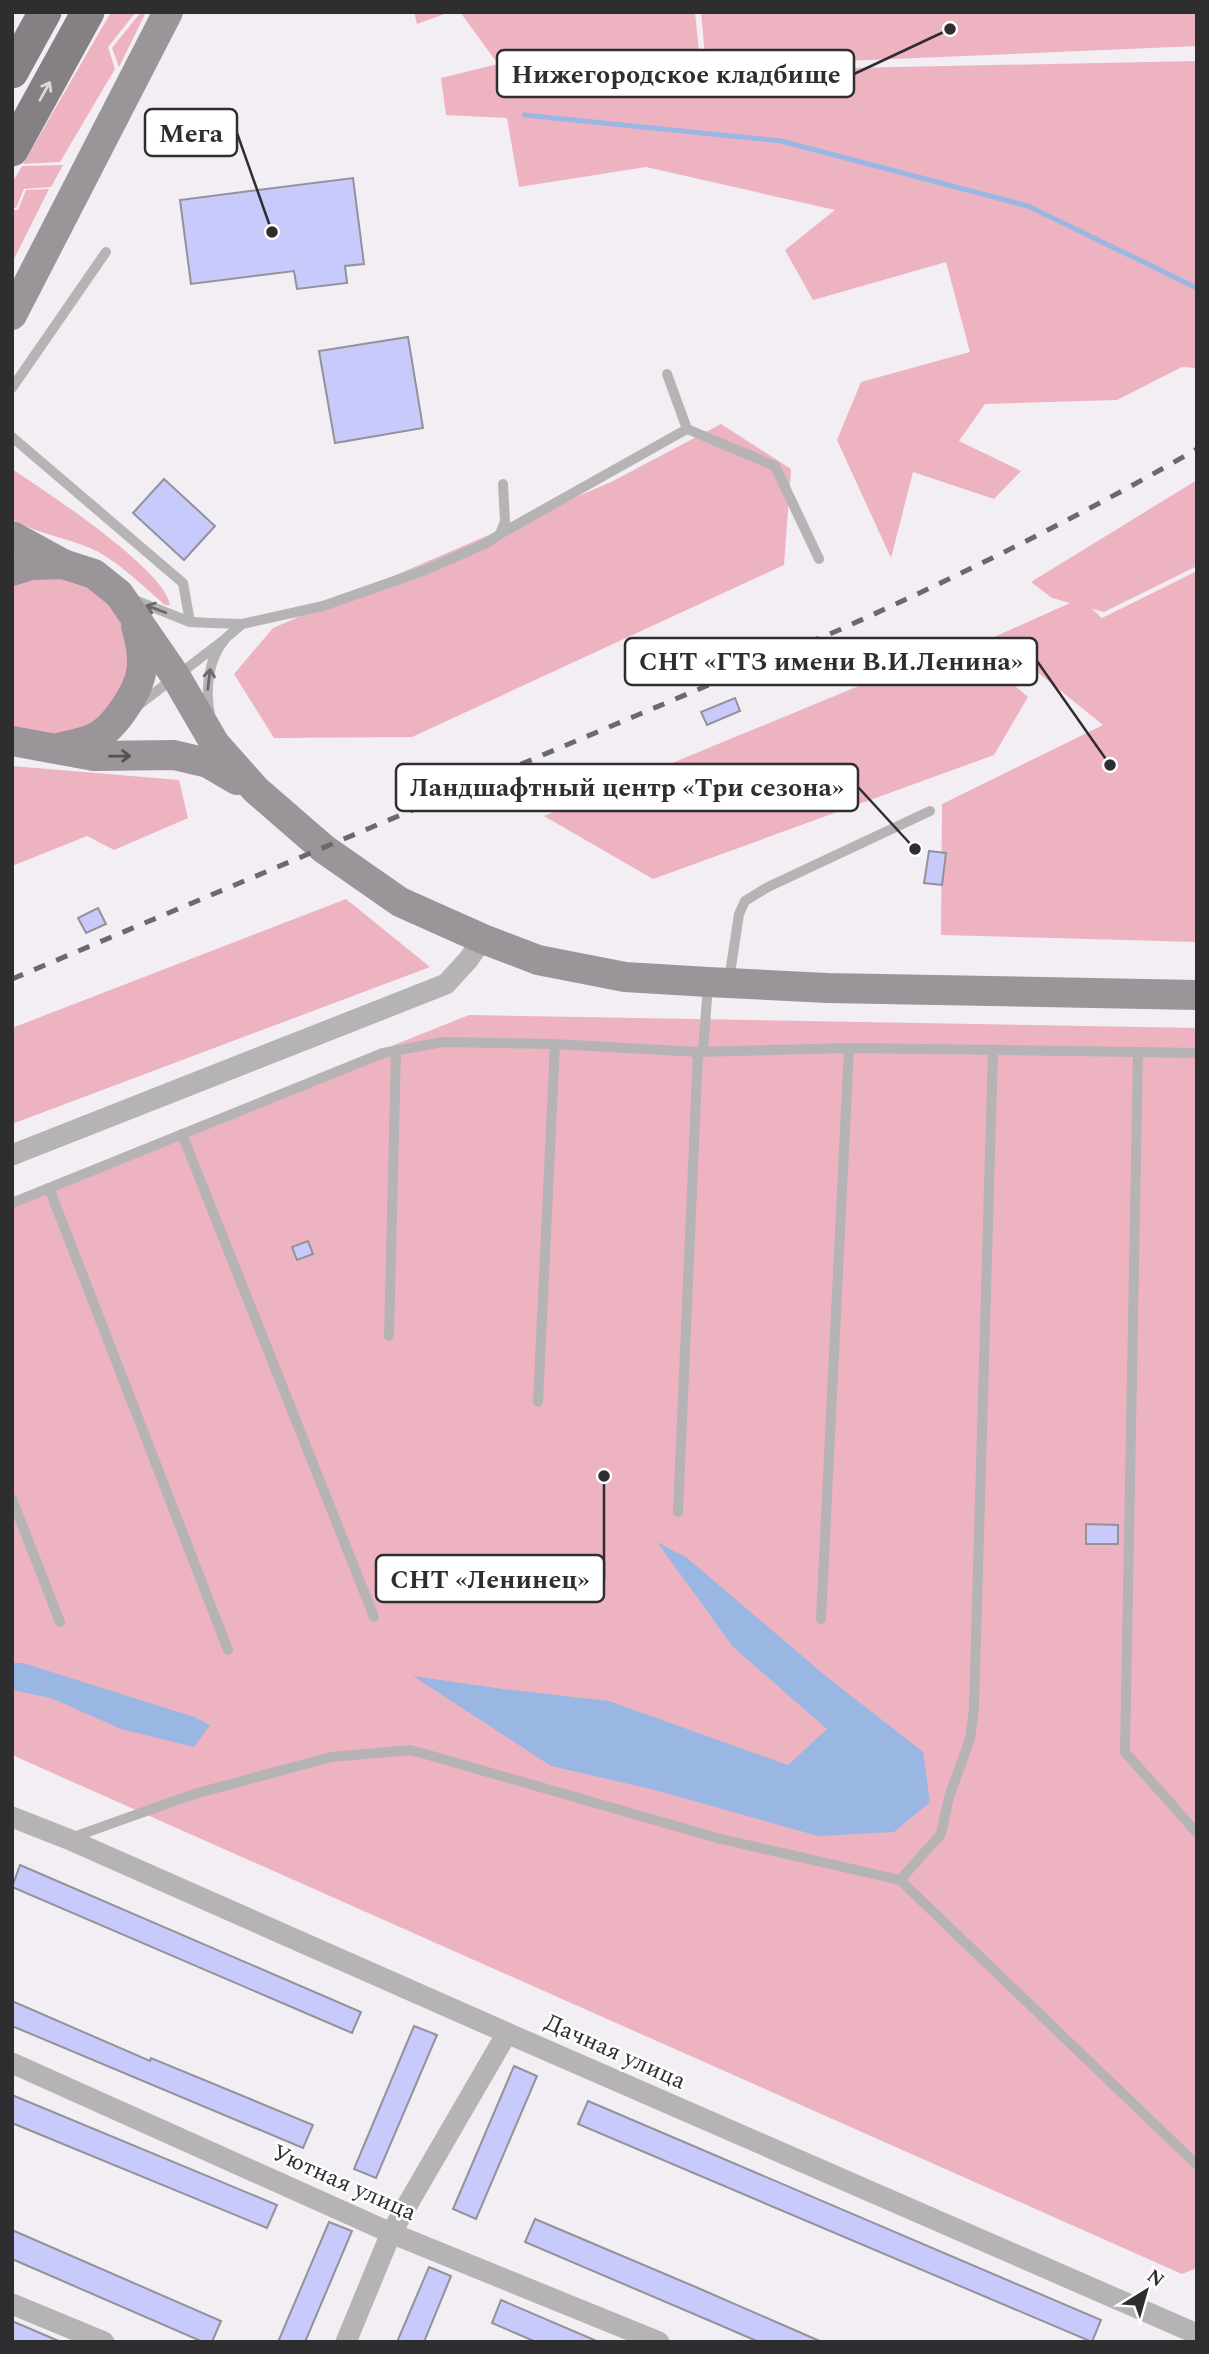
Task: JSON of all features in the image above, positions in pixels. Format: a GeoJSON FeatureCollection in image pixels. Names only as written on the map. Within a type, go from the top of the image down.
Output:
{"type":"FeatureCollection","features":[{"type":"Feature","properties":{"kind":"main road"},"geometry":{"type":"LineString","coordinates":[[12,72],[45,12]]}},
{"type":"Feature","properties":{"kind":"main road"},"geometry":{"type":"LineString","coordinates":[[12,150],[88,12]]}},
{"type":"Feature","properties":{"kind":"main road"},"geometry":{"type":"LineString","coordinates":[[12,315],[169,12]]}},
{"type":"Feature","properties":{"kind":"main road"},"geometry":{"type":"LineString","coordinates":[[12,536],[63,564],[94,574],[127,605],[176,677],[215,744],[256,790],[324,849],[400,902],[483,939],[538,960],[625,977],[841,988],[1197,995]]}},
{"type":"Feature","properties":{"kind":"main road"},"geometry":{"type":"LineString","coordinates":[[18,564],[63,564]]}},
{"type":"Feature","properties":{"kind":"main road"},"geometry":{"type":"LineString","coordinates":[[52,750],[93,739],[115,723],[136,691],[143,649],[127,605]]}},
{"type":"Feature","properties":{"kind":"main road"},"geometry":{"type":"LineString","coordinates":[[12,741],[94,756],[174,755],[208,763],[256,790]]}},
{"type":"Feature","properties":{"kind":"street"},"geometry":{"type":"LineString","coordinates":[[12,1155],[446,984],[483,939]]}},
{"type":"Feature","properties":{"kind":"street","name":"Дачная улица"},"geometry":{"type":"LineString","coordinates":[[12,1817],[68,1839],[1197,2333]]}},
{"type":"Feature","properties":{"kind":"street"},"geometry":{"type":"LineString","coordinates":[[346,2342],[391,2233],[507,2033]]}},
{"type":"Feature","properties":{"kind":"street","name":"Уютная улица"},"geometry":{"type":"LineString","coordinates":[[12,2063],[391,2233],[659,2342]]}},
{"type":"Feature","properties":{"kind":"street"},"geometry":{"type":"LineString","coordinates":[[12,2304],[104,2342]]}},
{"type":"Feature","properties":{"kind":"lane"},"geometry":{"type":"LineString","coordinates":[[12,388],[106,252]]}},
{"type":"Feature","properties":{"kind":"lane"},"geometry":{"type":"LineString","coordinates":[[667,374],[687,429],[775,466],[818,559]]}},
{"type":"Feature","properties":{"kind":"lane"},"geometry":{"type":"LineString","coordinates":[[127,605],[190,622],[242,624],[323,606],[423,571],[487,543],[687,429]]}},
{"type":"Feature","properties":{"kind":"lane"},"geometry":{"type":"LineString","coordinates":[[12,437],[183,583],[190,622]]}},
{"type":"Feature","properties":{"kind":"lane"},"geometry":{"type":"LineString","coordinates":[[500,534],[505,521],[503,484]]}},
{"type":"Feature","properties":{"kind":"lane"},"geometry":{"type":"LineString","coordinates":[[115,723],[225,640],[242,624]]}},
{"type":"Feature","properties":{"kind":"lane"},"geometry":{"type":"LineString","coordinates":[[215,744],[208,706],[208,683],[210,667],[225,640]]}},
{"type":"Feature","properties":{"kind":"lane"},"geometry":{"type":"LineString","coordinates":[[678,1513],[701,1052],[739,914],[745,901],[768,887],[930,811]]}},
{"type":"Feature","properties":{"kind":"lane"},"geometry":{"type":"LineString","coordinates":[[12,1203],[383,1053],[443,1042],[555,1044],[701,1052],[849,1048],[1197,1053]]}},
{"type":"Feature","properties":{"kind":"lane"},"geometry":{"type":"LineString","coordinates":[[538,1402],[555,1044]]}},
{"type":"Feature","properties":{"kind":"lane"},"geometry":{"type":"LineString","coordinates":[[821,1619],[849,1048]]}},
{"type":"Feature","properties":{"kind":"lane"},"geometry":{"type":"LineString","coordinates":[[900,1880],[941,1834],[949,1797],[970,1739],[974,1708],[993,1050]]}},
{"type":"Feature","properties":{"kind":"lane"},"geometry":{"type":"LineString","coordinates":[[388,1336],[396,1052]]}},
{"type":"Feature","properties":{"kind":"lane"},"geometry":{"type":"LineString","coordinates":[[1138,1052],[1125,1752],[1197,1833]]}},
{"type":"Feature","properties":{"kind":"lane"},"geometry":{"type":"LineString","coordinates":[[182,1134],[374,1617]]}},
{"type":"Feature","properties":{"kind":"lane"},"geometry":{"type":"LineString","coordinates":[[49,1188],[228,1650]]}},
{"type":"Feature","properties":{"kind":"lane"},"geometry":{"type":"LineString","coordinates":[[12,1499],[60,1622]]}},
{"type":"Feature","properties":{"kind":"lane"},"geometry":{"type":"LineString","coordinates":[[68,1839],[194,1794],[331,1757],[411,1750],[721,1839],[900,1880],[1197,2165]]}},
{"type":"Feature","properties":{"kind":"shaded area"},"geometry":{"type":"Polygon","coordinates":[[[111,12],[136,12],[108,47],[115,69],[60,162],[23,164],[111,12]]]}},
{"type":"Feature","properties":{"kind":"shaded area"},"geometry":{"type":"Polygon","coordinates":[[[141,12],[146,12],[119,67],[112,48],[141,12]]]}},
{"type":"Feature","properties":{"kind":"shaded area"},"geometry":{"type":"Polygon","coordinates":[[[414,12],[450,12],[417,24],[414,12]]]}},
{"type":"Feature","properties":{"kind":"shaded area"},"geometry":{"type":"Polygon","coordinates":[[[460,12],[695,12],[701,71],[1197,61],[1197,368],[1182,367],[1117,400],[985,404],[959,441],[1021,471],[994,499],[913,472],[891,558],[837,440],[861,382],[970,352],[946,262],[813,300],[785,250],[835,210],[646,167],[519,187],[507,118],[446,115],[441,78],[498,64],[460,12]]]}},
{"type":"Feature","properties":{"kind":"shaded area"},"geometry":{"type":"Polygon","coordinates":[[[701,12],[1197,12],[1197,46],[706,67],[701,12]]]}},
{"type":"Feature","properties":{"kind":"shaded area"},"geometry":{"type":"Polygon","coordinates":[[[63,165],[51,187],[24,189],[16,208],[12,207],[12,183],[22,166],[63,165]]]}},
{"type":"Feature","properties":{"kind":"shaded area"},"geometry":{"type":"Polygon","coordinates":[[[49,189],[12,263],[12,210],[18,210],[26,190],[49,189]]]}},
{"type":"Feature","properties":{"kind":"shaded area"},"geometry":{"type":"Polygon","coordinates":[[[721,424],[791,469],[784,565],[412,737],[274,738],[234,674],[273,628],[611,482],[721,424]]]}},
{"type":"Feature","properties":{"kind":"shaded area"},"geometry":{"type":"Polygon","coordinates":[[[12,469],[127,552],[163,590],[170,605],[165,605],[100,553],[12,519],[12,469]]]}},
{"type":"Feature","properties":{"kind":"shaded area"},"geometry":{"type":"Polygon","coordinates":[[[1197,480],[1197,566],[1104,612],[1092,609],[1102,618],[1197,571],[1197,942],[941,935],[942,804],[1103,725],[994,637],[1070,603],[1052,598],[1031,582],[1197,480]]]}},
{"type":"Feature","properties":{"kind":"shaded area"},"geometry":{"type":"Polygon","coordinates":[[[36,576],[64,576],[89,584],[110,600],[132,643],[121,698],[82,731],[51,737],[23,732],[12,726],[12,586],[36,576]]]}},
{"type":"Feature","properties":{"kind":"shaded area"},"geometry":{"type":"Polygon","coordinates":[[[953,647],[980,656],[1028,697],[994,755],[653,879],[544,816],[953,647]]]}},
{"type":"Feature","properties":{"kind":"shaded area"},"geometry":{"type":"Polygon","coordinates":[[[12,766],[179,780],[188,818],[114,850],[87,836],[12,866],[12,766]]]}},
{"type":"Feature","properties":{"kind":"shaded area"},"geometry":{"type":"Polygon","coordinates":[[[346,899],[430,967],[12,1124],[12,1028],[346,899]]]}},
{"type":"Feature","properties":{"kind":"shaded area"},"geometry":{"type":"Polygon","coordinates":[[[469,1015],[1197,1028],[1197,2268],[1182,2274],[12,1755],[12,1198],[469,1015]]]}},
{"type":"Feature","properties":{"kind":"water"},"geometry":{"type":"Polygon","coordinates":[[[657,1542],[687,1558],[827,1677],[923,1752],[930,1802],[894,1832],[818,1836],[655,1790],[551,1766],[413,1676],[609,1701],[788,1765],[827,1729],[733,1647],[657,1542]]]}},
{"type":"Feature","properties":{"kind":"water"},"geometry":{"type":"Polygon","coordinates":[[[12,1663],[23,1663],[194,1717],[210,1725],[194,1747],[121,1729],[51,1698],[12,1690],[12,1663]]]}},
{"type":"Feature","properties":{"kind":"building"},"geometry":{"type":"Polygon","coordinates":[[[353,178],[364,264],[345,266],[347,283],[297,289],[294,271],[191,284],[180,200],[353,178]]]}},
{"type":"Feature","properties":{"kind":"building"},"geometry":{"type":"Polygon","coordinates":[[[408,337],[423,428],[335,443],[319,351],[408,337]]]}},
{"type":"Feature","properties":{"kind":"building"},"geometry":{"type":"Polygon","coordinates":[[[164,479],[215,526],[184,560],[133,513],[164,479]]]}},
{"type":"Feature","properties":{"kind":"building"},"geometry":{"type":"Polygon","coordinates":[[[735,698],[740,711],[707,725],[701,712],[735,698]]]}},
{"type":"Feature","properties":{"kind":"building"},"geometry":{"type":"Polygon","coordinates":[[[929,851],[946,853],[942,885],[924,883],[929,851]]]}},
{"type":"Feature","properties":{"kind":"building"},"geometry":{"type":"Polygon","coordinates":[[[98,908],[106,924],[86,933],[78,918],[98,908]]]}},
{"type":"Feature","properties":{"kind":"building"},"geometry":{"type":"Polygon","coordinates":[[[308,1241],[313,1254],[297,1260],[292,1247],[308,1241]]]}},
{"type":"Feature","properties":{"kind":"building"},"geometry":{"type":"Polygon","coordinates":[[[1086,1524],[1118,1525],[1118,1544],[1086,1544],[1086,1524]]]}},
{"type":"Feature","properties":{"kind":"building"},"geometry":{"type":"Polygon","coordinates":[[[20,1865],[361,2012],[352,2033],[12,1887],[20,1865]]]}},
{"type":"Feature","properties":{"kind":"building"},"geometry":{"type":"Polygon","coordinates":[[[12,2001],[150,2061],[151,2058],[313,2125],[303,2148],[12,2026],[12,2001]]]}},
{"type":"Feature","properties":{"kind":"building"},"geometry":{"type":"Polygon","coordinates":[[[414,2026],[437,2035],[376,2178],[354,2169],[414,2026]]]}},
{"type":"Feature","properties":{"kind":"building"},"geometry":{"type":"Polygon","coordinates":[[[514,2066],[537,2076],[476,2219],[453,2209],[514,2066]]]}},
{"type":"Feature","properties":{"kind":"building"},"geometry":{"type":"Polygon","coordinates":[[[12,2095],[277,2205],[267,2228],[12,2123],[12,2095]]]}},
{"type":"Feature","properties":{"kind":"building"},"geometry":{"type":"Polygon","coordinates":[[[588,2101],[1101,2320],[1092,2342],[578,2124],[588,2101]]]}},
{"type":"Feature","properties":{"kind":"building"},"geometry":{"type":"Polygon","coordinates":[[[535,2219],[822,2342],[759,2342],[525,2242],[535,2219]]]}},
{"type":"Feature","properties":{"kind":"building"},"geometry":{"type":"Polygon","coordinates":[[[329,2222],[352,2231],[305,2342],[278,2342],[329,2222]]]}},
{"type":"Feature","properties":{"kind":"building"},"geometry":{"type":"Polygon","coordinates":[[[12,2230],[221,2321],[212,2342],[203,2342],[12,2259],[12,2230]]]}},
{"type":"Feature","properties":{"kind":"building"},"geometry":{"type":"Polygon","coordinates":[[[429,2267],[451,2276],[424,2342],[397,2342],[429,2267]]]}},
{"type":"Feature","properties":{"kind":"building"},"geometry":{"type":"Polygon","coordinates":[[[501,2300],[599,2342],[536,2342],[492,2323],[501,2300]]]}},
{"type":"Feature","properties":{"kind":"building"},"geometry":{"type":"Polygon","coordinates":[[[12,2321],[61,2342],[12,2342],[12,2321]]]}},
{"type":"Feature","properties":{"kind":"waterway"},"geometry":{"type":"LineString","coordinates":[[524,115],[781,141],[1028,206],[1197,288]]}},
{"type":"Feature","properties":{"kind":"railway"},"geometry":{"type":"LineString","coordinates":[[12,979],[839,630],[1020,544],[1197,449]]}},
{"type":"Feature","properties":{"kind":"place","name":"Нижегородское кладбище"},"geometry":{"type":"Point","coordinates":[950,29]}},
{"type":"Feature","properties":{"kind":"place","name":"Мега"},"geometry":{"type":"Point","coordinates":[272,232]}},
{"type":"Feature","properties":{"kind":"place","name":"СНТ «ГТЗ имени В.И.Ленина»"},"geometry":{"type":"Point","coordinates":[1110,765]}},
{"type":"Feature","properties":{"kind":"place","name":"Ландшафтный центр «Три сезона»"},"geometry":{"type":"Point","coordinates":[915,849]}},
{"type":"Feature","properties":{"kind":"place","name":"СНТ «Ленинец»"},"geometry":{"type":"Point","coordinates":[604,1476]}}]}
